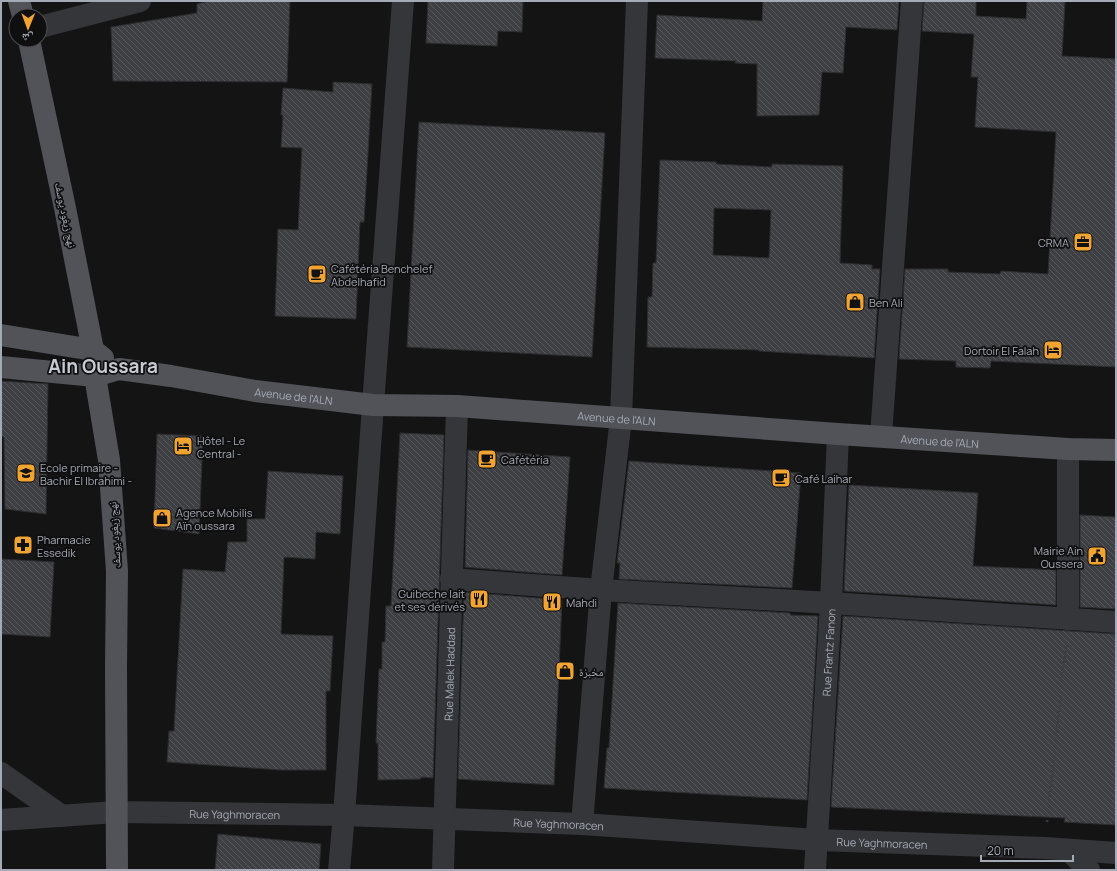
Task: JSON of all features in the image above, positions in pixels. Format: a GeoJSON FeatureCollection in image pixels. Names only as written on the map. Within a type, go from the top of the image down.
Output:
{"type":"FeatureCollection","features":[{"type":"Feature","properties":{"kind":"main road","name":"نهج زيغود يوسف"},"geometry":{"type":"LineString","coordinates":[[30,48],[65,208],[93,350],[95,376],[109,460],[117,571],[117,870]]}},
{"type":"Feature","properties":{"kind":"main road"},"geometry":{"type":"LineString","coordinates":[[1,335],[93,350],[118,369]]}},
{"type":"Feature","properties":{"kind":"main road"},"geometry":{"type":"LineString","coordinates":[[1,367],[95,376],[118,369]]}},
{"type":"Feature","properties":{"kind":"main road","name":"Avenue de l'ALN"},"geometry":{"type":"LineString","coordinates":[[118,369],[171,376],[255,391],[373,405],[457,406],[1068,450],[1116,450]]}},
{"type":"Feature","properties":{"kind":"street"},"geometry":{"type":"LineString","coordinates":[[48,25],[140,1]]}},
{"type":"Feature","properties":{"kind":"street"},"geometry":{"type":"LineString","coordinates":[[339,870],[403,1]]}},
{"type":"Feature","properties":{"kind":"street"},"geometry":{"type":"LineString","coordinates":[[582,824],[601,590],[621,418],[637,1]]}},
{"type":"Feature","properties":{"kind":"street"},"geometry":{"type":"LineString","coordinates":[[880,436],[912,1]]}},
{"type":"Feature","properties":{"kind":"street","name":"Rue Malek Haddad"},"geometry":{"type":"LineString","coordinates":[[443,870],[443,818],[457,406]]}},
{"type":"Feature","properties":{"kind":"street","name":"Rue Frantz Fanon"},"geometry":{"type":"LineString","coordinates":[[815,870],[831,603],[838,434]]}},
{"type":"Feature","properties":{"kind":"street"},"geometry":{"type":"LineString","coordinates":[[1068,450],[1068,619]]}},
{"type":"Feature","properties":{"kind":"street"},"geometry":{"type":"LineString","coordinates":[[451,579],[601,590],[831,603],[1116,622]]}},
{"type":"Feature","properties":{"kind":"street"},"geometry":{"type":"LineString","coordinates":[[1,773],[62,816]]}},
{"type":"Feature","properties":{"kind":"street","name":"Rue Yaghmoracen"},"geometry":{"type":"LineString","coordinates":[[1,820],[116,812],[344,815],[582,824],[817,840],[1045,848],[1116,853]]}},
{"type":"Feature","properties":{"kind":"street"},"geometry":{"type":"LineString","coordinates":[[1068,850],[1089,870]]}},
{"type":"Feature","properties":{"kind":"path"},"geometry":{"type":"LineString","coordinates":[[1045,848],[1068,619]]}},
{"type":"Feature","properties":{"kind":"building"},"geometry":{"type":"Polygon","coordinates":[[[210,1],[290,1],[287,82],[113,81],[111,27],[197,13],[197,4],[210,1]]]}},
{"type":"Feature","properties":{"kind":"building"},"geometry":{"type":"Polygon","coordinates":[[[428,1],[523,1],[522,32],[498,31],[497,46],[426,43],[428,1]]]}},
{"type":"Feature","properties":{"kind":"building"},"geometry":{"type":"Polygon","coordinates":[[[763,1],[899,1],[897,30],[846,27],[843,73],[822,72],[819,115],[757,116],[757,64],[735,63],[736,61],[655,58],[657,15],[762,21],[763,1]]]}},
{"type":"Feature","properties":{"kind":"building"},"geometry":{"type":"Polygon","coordinates":[[[924,1],[976,1],[976,16],[1026,19],[1027,1],[1065,1],[1062,56],[1116,59],[1116,367],[991,361],[990,368],[956,367],[956,361],[899,359],[905,269],[948,269],[948,272],[1000,274],[1001,271],[1048,274],[1056,132],[975,127],[978,77],[971,77],[974,34],[922,31],[924,1]]]}},
{"type":"Feature","properties":{"kind":"building"},"geometry":{"type":"Polygon","coordinates":[[[333,82],[372,84],[364,222],[360,222],[356,319],[275,316],[278,229],[298,230],[302,148],[281,147],[283,88],[333,92],[333,82]]]}},
{"type":"Feature","properties":{"kind":"building"},"geometry":{"type":"Polygon","coordinates":[[[419,122],[605,133],[592,357],[407,347],[419,122]]]}},
{"type":"Feature","properties":{"kind":"building"},"geometry":{"type":"Polygon","coordinates":[[[660,160],[716,162],[716,164],[772,167],[772,164],[843,166],[840,263],[872,265],[872,269],[880,269],[874,358],[758,351],[759,350],[647,347],[648,297],[652,297],[653,263],[656,263],[660,160]],[[714,208],[713,255],[769,258],[771,210],[714,208]]]}},
{"type":"Feature","properties":{"kind":"building","name":"Ecole primaire - Bachir El Ibrahimi -"},"geometry":{"type":"Polygon","coordinates":[[[1,381],[48,384],[46,514],[5,509],[4,437],[1,436],[1,381]]]}},
{"type":"Feature","properties":{"kind":"building"},"geometry":{"type":"Polygon","coordinates":[[[400,433],[444,435],[433,778],[421,777],[421,779],[378,780],[378,743],[376,743],[379,669],[382,669],[382,642],[385,642],[386,606],[391,606],[400,433]]]}},
{"type":"Feature","properties":{"kind":"building"},"geometry":{"type":"Polygon","coordinates":[[[157,434],[203,436],[199,534],[154,528],[157,434]]]}},
{"type":"Feature","properties":{"kind":"building"},"geometry":{"type":"Polygon","coordinates":[[[468,450],[570,457],[562,575],[465,567],[468,450]]]}},
{"type":"Feature","properties":{"kind":"building"},"geometry":{"type":"Polygon","coordinates":[[[629,461],[801,473],[792,588],[619,579],[620,563],[617,563],[629,461]]]}},
{"type":"Feature","properties":{"kind":"building"},"geometry":{"type":"Polygon","coordinates":[[[268,471],[343,476],[340,534],[316,532],[315,559],[284,557],[281,634],[333,636],[330,691],[326,691],[326,770],[281,770],[167,762],[169,731],[174,731],[183,569],[225,572],[228,542],[247,542],[247,519],[265,519],[268,471]]]}},
{"type":"Feature","properties":{"kind":"building"},"geometry":{"type":"Polygon","coordinates":[[[849,485],[978,493],[973,566],[1056,570],[1056,605],[844,591],[849,485]]]}},
{"type":"Feature","properties":{"kind":"building","name":"Mairie Ain Oussera"},"geometry":{"type":"Polygon","coordinates":[[[1080,515],[1116,517],[1116,609],[1080,607],[1080,515]]]}},
{"type":"Feature","properties":{"kind":"building"},"geometry":{"type":"Polygon","coordinates":[[[1,559],[54,562],[50,637],[1,634],[1,559]]]}},
{"type":"Feature","properties":{"kind":"building"},"geometry":{"type":"Polygon","coordinates":[[[464,592],[562,600],[554,785],[458,779],[464,592]]]}},
{"type":"Feature","properties":{"kind":"building"},"geometry":{"type":"Polygon","coordinates":[[[618,603],[818,616],[807,800],[604,788],[607,748],[609,748],[618,603]]]}},
{"type":"Feature","properties":{"kind":"building"},"geometry":{"type":"Polygon","coordinates":[[[843,616],[1116,634],[1116,825],[1064,822],[1065,818],[831,807],[843,616]]]}},
{"type":"Feature","properties":{"kind":"building"},"geometry":{"type":"Polygon","coordinates":[[[218,834],[321,844],[319,870],[215,870],[218,834]]]}},
{"type":"Feature","properties":{"kind":"place","name":"CRMA"},"geometry":{"type":"Point","coordinates":[1083,242]}},
{"type":"Feature","properties":{"kind":"place","name":"Cafétéria Benchelef Abdelhafid"},"geometry":{"type":"Point","coordinates":[317,274]}},
{"type":"Feature","properties":{"kind":"place","name":"Ben Ali"},"geometry":{"type":"Point","coordinates":[855,302]}},
{"type":"Feature","properties":{"kind":"place","name":"Dortoir El Falah"},"geometry":{"type":"Point","coordinates":[1053,350]}},
{"type":"Feature","properties":{"kind":"place","name":"Hôtel - Le Central -"},"geometry":{"type":"Point","coordinates":[183,446]}},
{"type":"Feature","properties":{"kind":"place","name":"Cafétéria"},"geometry":{"type":"Point","coordinates":[487,459]}},
{"type":"Feature","properties":{"kind":"place","name":"Ecole primaire - Bachir El Ibrahimi -"},"geometry":{"type":"Point","coordinates":[26,473]}},
{"type":"Feature","properties":{"kind":"place","name":"Café Laihar"},"geometry":{"type":"Point","coordinates":[781,478]}},
{"type":"Feature","properties":{"kind":"place","name":"Agence Mobilis Aïn oussara"},"geometry":{"type":"Point","coordinates":[162,518]}},
{"type":"Feature","properties":{"kind":"place","name":"Pharmacie Essedik"},"geometry":{"type":"Point","coordinates":[23,545]}},
{"type":"Feature","properties":{"kind":"place","name":"Mairie Ain Oussera"},"geometry":{"type":"Point","coordinates":[1097,556]}},
{"type":"Feature","properties":{"kind":"place","name":"Guibeche lait et ses dérivés"},"geometry":{"type":"Point","coordinates":[479,599]}},
{"type":"Feature","properties":{"kind":"place","name":"Mahdi"},"geometry":{"type":"Point","coordinates":[552,602]}},
{"type":"Feature","properties":{"kind":"place","name":"مخبزة"},"geometry":{"type":"Point","coordinates":[565,671]}},
{"type":"Feature","properties":{"kind":"district","name":"Ain Oussara"},"geometry":{"type":"Point","coordinates":[103,366]}}]}
